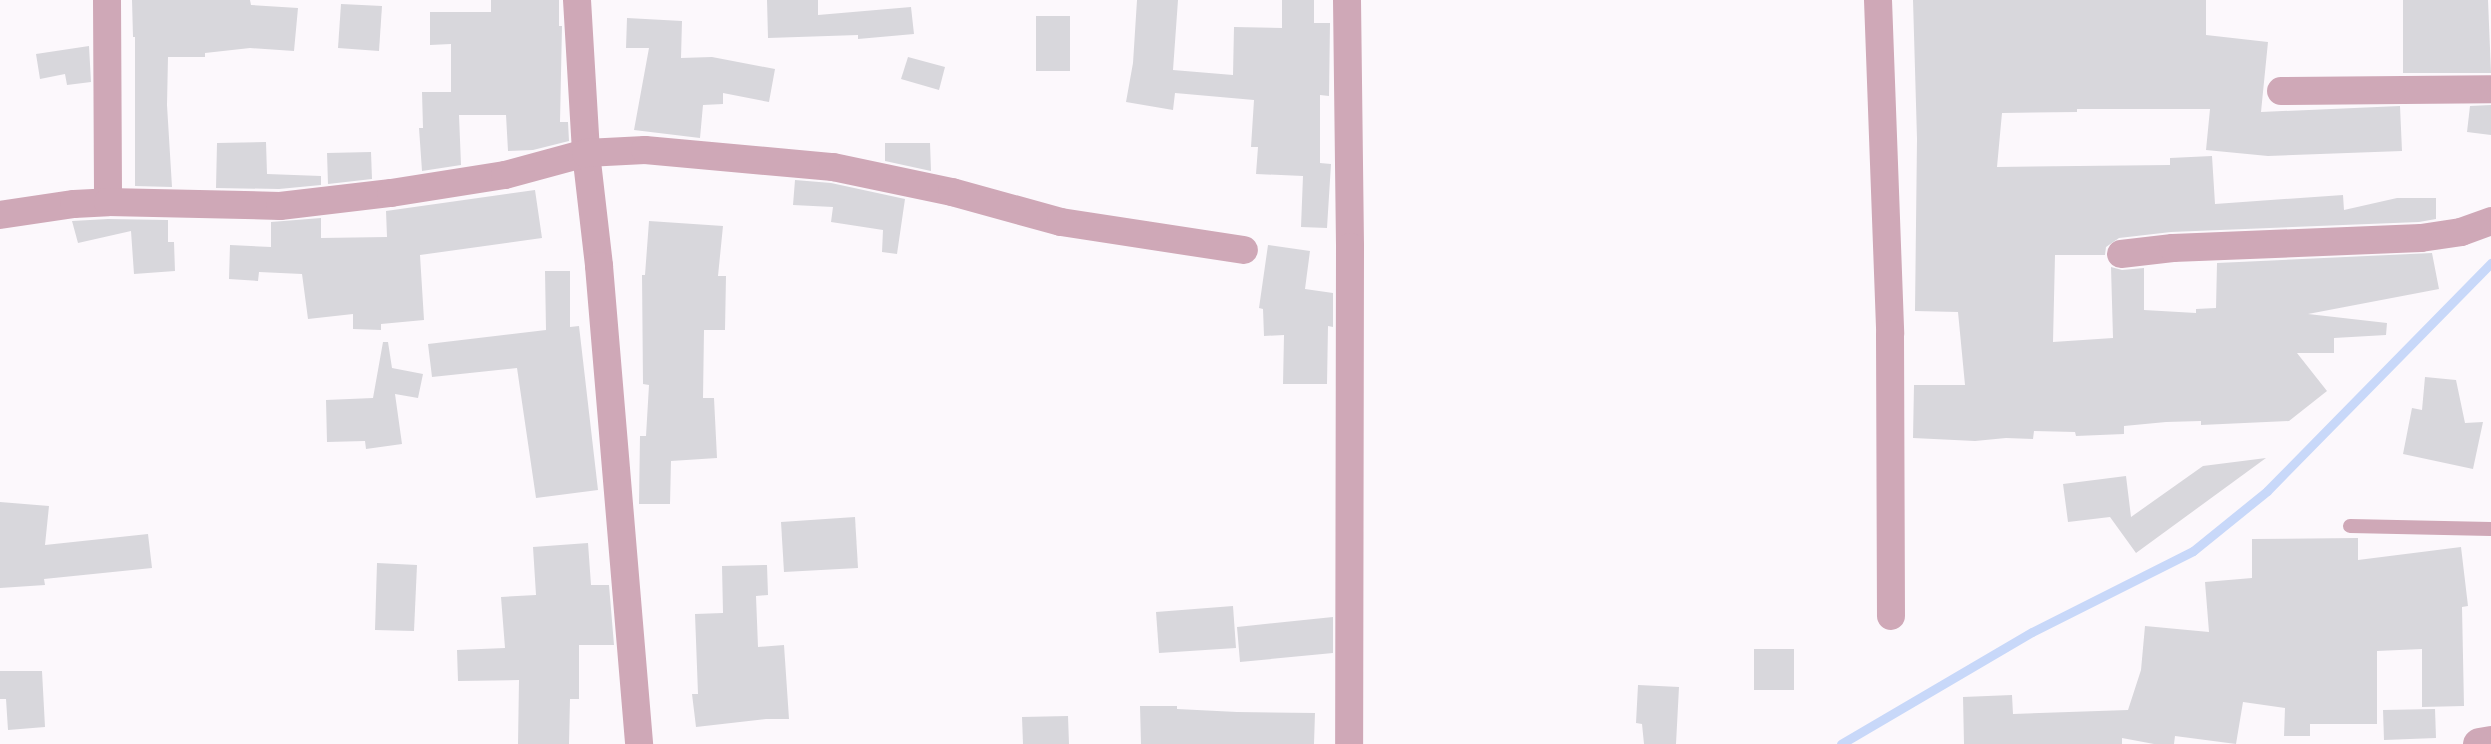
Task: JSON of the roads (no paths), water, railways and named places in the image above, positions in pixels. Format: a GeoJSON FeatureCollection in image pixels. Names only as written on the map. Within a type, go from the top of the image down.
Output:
{"type":"FeatureCollection","features":[{"type":"Feature","properties":{"kind":"street"},"geometry":{"type":"LineString","coordinates":[[107,0],[108,202]]}},
{"type":"Feature","properties":{"kind":"street"},"geometry":{"type":"LineString","coordinates":[[577,0],[586,153],[600,278],[639,744]]}},
{"type":"Feature","properties":{"kind":"street"},"geometry":{"type":"LineString","coordinates":[[1347,0],[1350,247],[1349,744]]}},
{"type":"Feature","properties":{"kind":"street"},"geometry":{"type":"LineString","coordinates":[[1878,0],[1890,334],[1891,616]]}},
{"type":"Feature","properties":{"kind":"street"},"geometry":{"type":"LineString","coordinates":[[2281,90],[2491,89]]}},
{"type":"Feature","properties":{"kind":"street"},"geometry":{"type":"LineString","coordinates":[[0,215],[108,202],[280,206],[392,193],[505,175],[586,153],[645,150],[833,168],[952,192],[1061,222],[1244,250]]}},
{"type":"Feature","properties":{"kind":"street"},"geometry":{"type":"LineString","coordinates":[[2121,254],[2173,248],[2421,238],[2461,232],[2491,221]]}},
{"type":"Feature","properties":{"kind":"street"},"geometry":{"type":"LineString","coordinates":[[2479,744],[2491,742]]}},
{"type":"Feature","properties":{"kind":"lane"},"geometry":{"type":"LineString","coordinates":[[2350,526],[2491,529]]}},
{"type":"Feature","properties":{"kind":"waterway"},"geometry":{"type":"LineString","coordinates":[[1841,744],[2032,632],[2193,551],[2267,491],[2491,263]]}}]}
